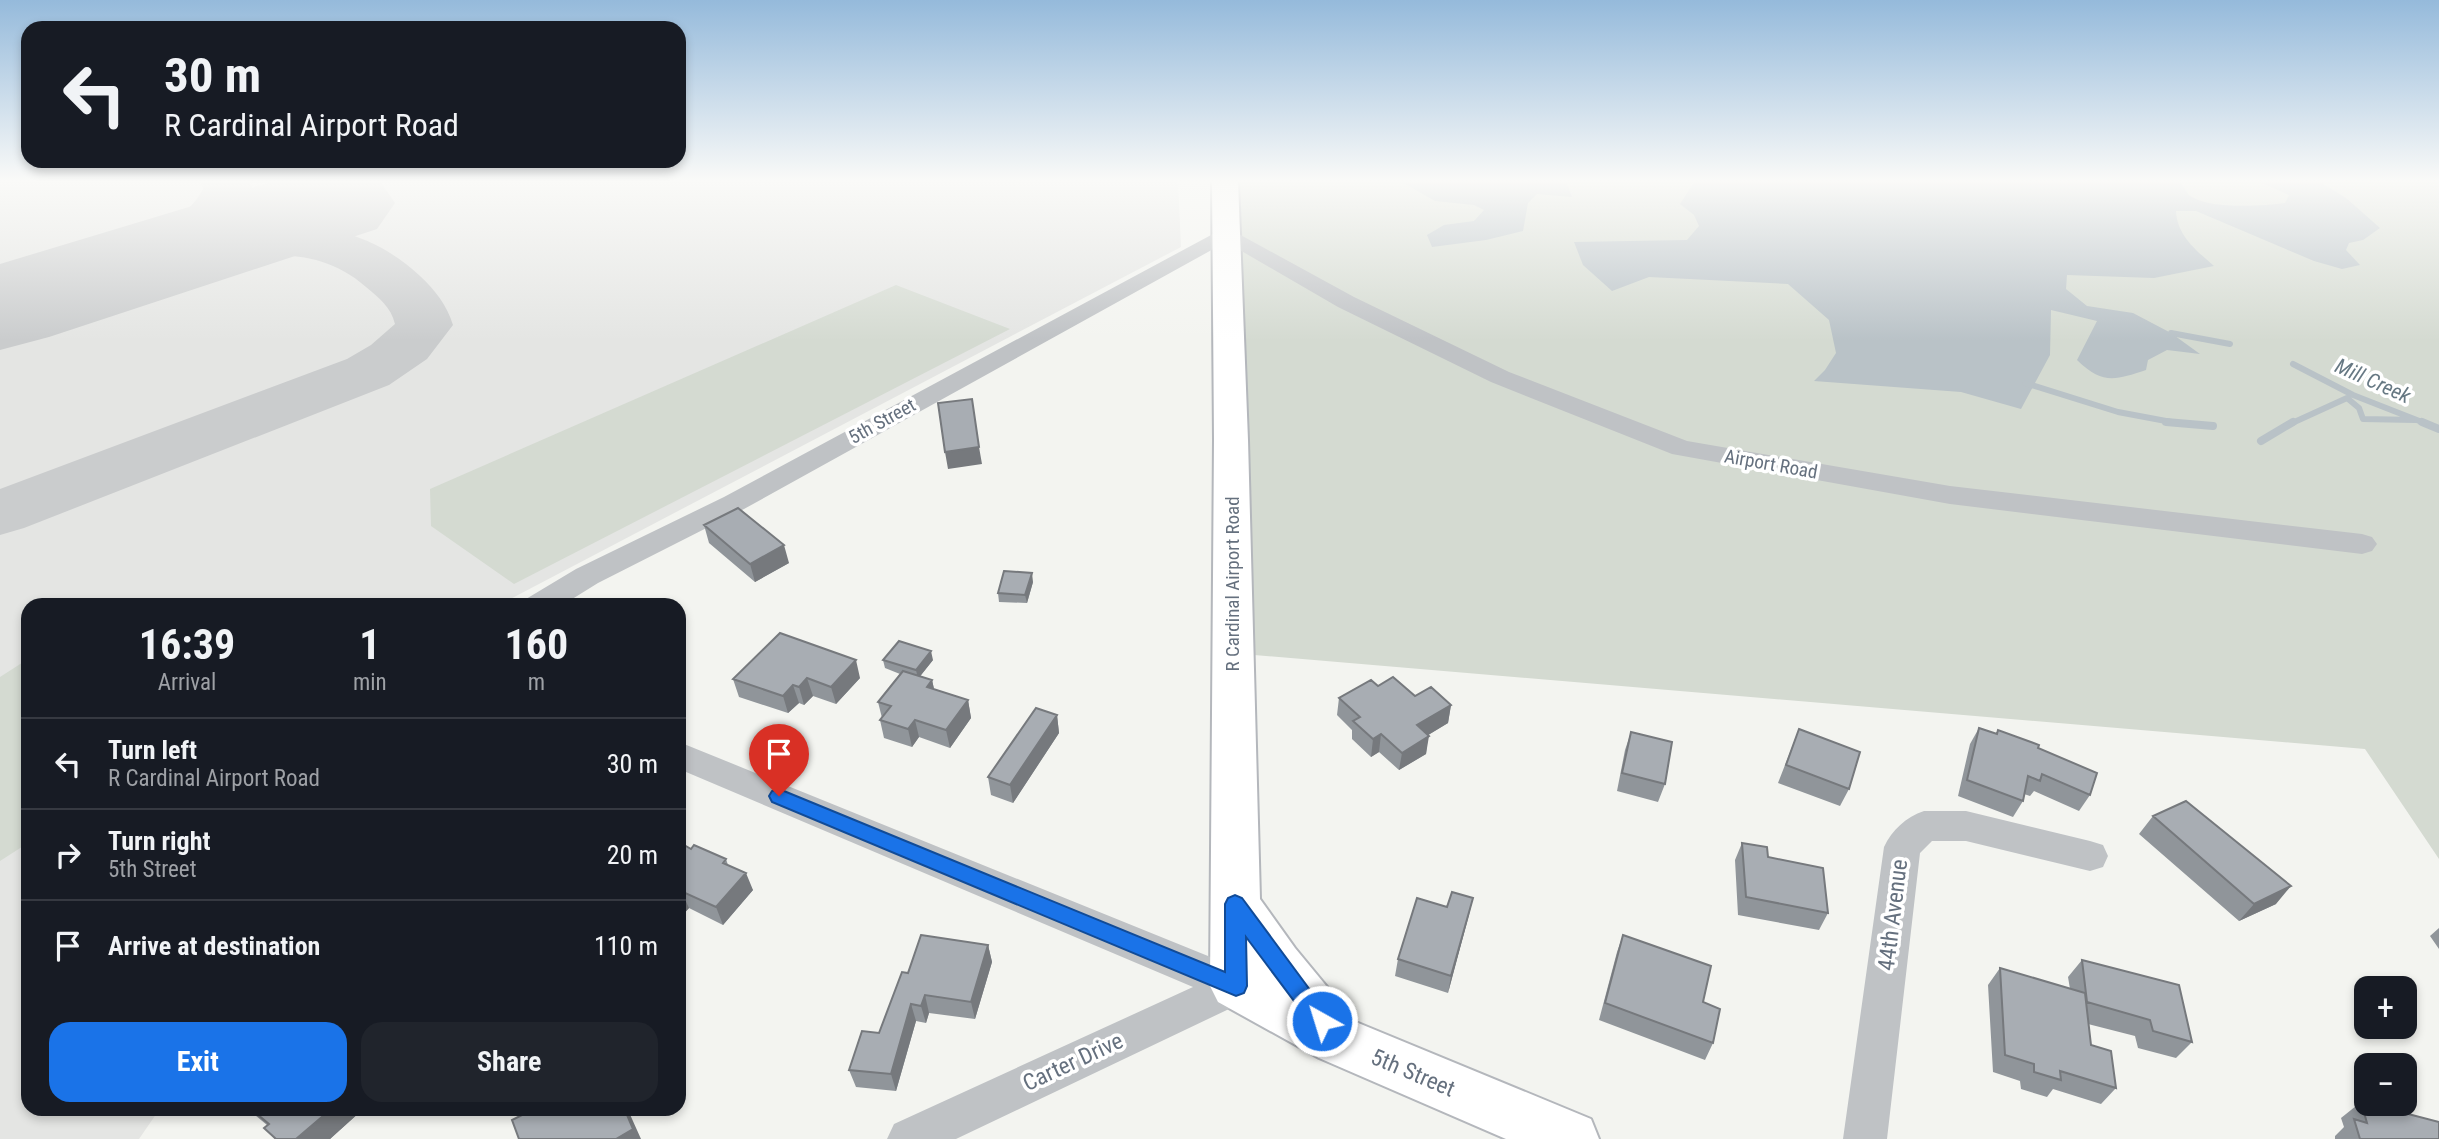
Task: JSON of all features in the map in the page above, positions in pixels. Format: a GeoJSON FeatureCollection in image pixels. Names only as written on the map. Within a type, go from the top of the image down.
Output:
{"type":"FeatureCollection","features":[{"type":"Feature","properties":{"kind":"main road","name":"R Cardinal Airport Road"},"geometry":{"type":"LineString","coordinates":[[1226,234],[1231,440],[1236,986]]}},
{"type":"Feature","properties":{"kind":"main road"},"geometry":{"type":"LineString","coordinates":[[1235,904],[1277,964],[1338,1041]]}},
{"type":"Feature","properties":{"kind":"main road","name":"5th Street"},"geometry":{"type":"LineString","coordinates":[[1236,986],[1338,1041],[1571,1139]]}},
{"type":"Feature","properties":{"kind":"street","name":"5th Street"},"geometry":{"type":"LineString","coordinates":[[550,598],[587,576],[734,503],[1224,234]]}},
{"type":"Feature","properties":{"kind":"street","name":"Airport Road"},"geometry":{"type":"LineString","coordinates":[[1228,234],[1346,302],[1500,377],[1681,449],[1950,495],[2362,544]]}},
{"type":"Feature","properties":{"kind":"street","name":"5th Street"},"geometry":{"type":"LineString","coordinates":[[686,758],[1236,986]]}},
{"type":"Feature","properties":{"kind":"street","name":"44th Avenue"},"geometry":{"type":"LineString","coordinates":[[1865,1139],[1902,847],[1924,826],[1966,826],[2090,856]]}},
{"type":"Feature","properties":{"kind":"street","name":"Carter Drive"},"geometry":{"type":"LineString","coordinates":[[909,1139],[1236,986]]}},
{"type":"Feature","properties":{"kind":"shaded area"},"geometry":{"type":"Polygon","coordinates":[[[0,234],[1180,234],[1181,247],[512,598],[21,598],[21,1116],[155,1116],[139,1139],[0,1139],[0,234]]]}},
{"type":"Feature","properties":{"kind":"shaded area"},"geometry":{"type":"Polygon","coordinates":[[[1237,234],[2439,234],[2439,859],[2365,749],[1254,655],[1237,234]]]}},
{"type":"Feature","properties":{"kind":"shaded area"},"geometry":{"type":"Polygon","coordinates":[[[1428,234],[1510,234],[1432,247],[1428,234]]]}},
{"type":"Feature","properties":{"kind":"shaded area"},"geometry":{"type":"Polygon","coordinates":[[[1692,234],[2184,234],[2214,266],[2154,278],[2067,275],[2066,289],[2087,306],[2133,313],[2171,333],[2200,354],[2167,350],[2148,360],[2146,370],[2117,378],[2102,377],[2077,360],[2097,321],[2051,310],[2050,355],[2021,409],[1961,392],[1814,381],[1836,353],[1829,320],[1788,284],[1649,277],[1612,291],[1583,265],[1574,242],[1687,240],[1692,234]]]}},
{"type":"Feature","properties":{"kind":"shaded area"},"geometry":{"type":"Polygon","coordinates":[[[2251,234],[2371,234],[2363,240],[2349,243],[2346,250],[2360,265],[2342,269],[2314,261],[2251,234]]]}},
{"type":"Feature","properties":{"kind":"shaded area"},"geometry":{"type":"Polygon","coordinates":[[[896,285],[1010,329],[514,584],[431,526],[430,489],[896,285]]]}},
{"type":"Feature","properties":{"kind":"shaded area"},"geometry":{"type":"Polygon","coordinates":[[[21,664],[21,848],[0,861],[0,677],[21,664]]]}},
{"type":"Feature","properties":{"kind":"building"},"geometry":{"type":"Polygon","coordinates":[[[972,399],[979,447],[945,452],[938,403],[972,399]]]}},
{"type":"Feature","properties":{"kind":"building"},"geometry":{"type":"Polygon","coordinates":[[[738,508],[784,545],[750,564],[704,525],[738,508]]]}},
{"type":"Feature","properties":{"kind":"building"},"geometry":{"type":"Polygon","coordinates":[[[1004,571],[1032,573],[1025,595],[998,593],[1004,571]]]}},
{"type":"Feature","properties":{"kind":"building"},"geometry":{"type":"Polygon","coordinates":[[[780,633],[856,660],[831,687],[807,678],[799,687],[793,685],[783,696],[733,679],[780,633]]]}},
{"type":"Feature","properties":{"kind":"building"},"geometry":{"type":"Polygon","coordinates":[[[899,641],[931,651],[916,670],[883,660],[899,641]]]}},
{"type":"Feature","properties":{"kind":"building"},"geometry":{"type":"Polygon","coordinates":[[[903,671],[932,680],[927,687],[968,700],[946,730],[915,720],[908,729],[880,720],[891,706],[878,702],[903,671]]]}},
{"type":"Feature","properties":{"kind":"building"},"geometry":{"type":"Polygon","coordinates":[[[1393,677],[1415,696],[1431,687],[1451,705],[1417,725],[1429,736],[1402,753],[1381,734],[1373,739],[1353,721],[1360,717],[1339,698],[1371,680],[1378,686],[1393,677]]]}},
{"type":"Feature","properties":{"kind":"building"},"geometry":{"type":"Polygon","coordinates":[[[1036,708],[1057,715],[1010,785],[988,777],[1036,708]]]}},
{"type":"Feature","properties":{"kind":"building"},"geometry":{"type":"Polygon","coordinates":[[[1979,728],[1997,734],[1998,730],[2039,745],[2038,748],[2097,773],[2090,795],[2042,774],[2040,781],[2028,776],[2023,801],[1967,780],[1979,728]]]}},
{"type":"Feature","properties":{"kind":"building"},"geometry":{"type":"Polygon","coordinates":[[[1799,729],[1860,752],[1849,789],[1786,765],[1799,729]]]}},
{"type":"Feature","properties":{"kind":"building"},"geometry":{"type":"Polygon","coordinates":[[[1631,732],[1672,742],[1665,784],[1622,773],[1631,732]]]}},
{"type":"Feature","properties":{"kind":"building"},"geometry":{"type":"Polygon","coordinates":[[[2186,801],[2291,886],[2254,904],[2153,816],[2186,801]]]}},
{"type":"Feature","properties":{"kind":"building"},"geometry":{"type":"Polygon","coordinates":[[[1742,843],[1767,847],[1768,857],[1823,868],[1828,913],[1746,897],[1742,843]]]}},
{"type":"Feature","properties":{"kind":"building"},"geometry":{"type":"Polygon","coordinates":[[[694,845],[726,859],[723,863],[746,873],[716,907],[686,893],[686,846],[691,849],[694,845]]]}},
{"type":"Feature","properties":{"kind":"building"},"geometry":{"type":"Polygon","coordinates":[[[1452,892],[1473,898],[1451,976],[1398,959],[1417,898],[1447,907],[1452,892]]]}},
{"type":"Feature","properties":{"kind":"building"},"geometry":{"type":"Polygon","coordinates":[[[921,935],[988,945],[971,1002],[925,995],[921,1006],[911,1004],[891,1074],[849,1070],[862,1031],[879,1033],[902,972],[908,973],[921,935]]]}},
{"type":"Feature","properties":{"kind":"building"},"geometry":{"type":"Polygon","coordinates":[[[1623,935],[1711,966],[1703,1002],[1720,1009],[1713,1043],[1605,1003],[1623,935]]]}},
{"type":"Feature","properties":{"kind":"building"},"geometry":{"type":"Polygon","coordinates":[[[2082,960],[2179,985],[2192,1042],[2153,1031],[2150,1020],[2087,1002],[2082,960]]]}},
{"type":"Feature","properties":{"kind":"building"},"geometry":{"type":"Polygon","coordinates":[[[2000,968],[2085,993],[2091,1045],[2111,1051],[2116,1088],[2060,1071],[2061,1080],[2034,1072],[2034,1064],[2005,1055],[2000,968]]]}},
{"type":"Feature","properties":{"kind":"building"},"geometry":{"type":"Polygon","coordinates":[[[259,1116],[323,1116],[296,1139],[276,1139],[264,1128],[269,1124],[259,1116]]]}},
{"type":"Feature","properties":{"kind":"building"},"geometry":{"type":"Polygon","coordinates":[[[520,1116],[628,1116],[633,1129],[616,1139],[519,1139],[512,1120],[520,1116]]]}},
{"type":"Feature","properties":{"kind":"building"},"geometry":{"type":"Polygon","coordinates":[[[2365,1116],[2416,1116],[2439,1122],[2439,1139],[2360,1139],[2354,1119],[2367,1123],[2365,1116]]]}},
{"type":"Feature","properties":{"kind":"waterway","name":"Mill Creek"},"geometry":{"type":"LineString","coordinates":[[2171,333],[2230,344]]}},
{"type":"Feature","properties":{"kind":"waterway","name":"Mill Creek"},"geometry":{"type":"LineString","coordinates":[[2293,364],[2353,395],[2424,423]]}},
{"type":"Feature","properties":{"kind":"waterway"},"geometry":{"type":"LineString","coordinates":[[2025,383],[2118,412],[2176,423]]}},
{"type":"Feature","properties":{"kind":"waterway"},"geometry":{"type":"LineString","coordinates":[[2290,424],[2347,398],[2359,408],[2363,419],[2415,420]]}},
{"type":"Feature","properties":{"kind":"waterway"},"geometry":{"type":"LineString","coordinates":[[2166,422],[2176,423]]}},
{"type":"Feature","properties":{"kind":"waterway"},"geometry":{"type":"LineString","coordinates":[[2261,441],[2293,422]]}},
{"type":"Feature","properties":{"kind":"waterway"},"geometry":{"type":"LineString","coordinates":[[2176,423],[2213,426]]}},
{"type":"Feature","properties":{"kind":"waterway"},"geometry":{"type":"LineString","coordinates":[[2176,423],[2182,424]]}},
{"type":"Feature","properties":{"kind":"waterway","name":"Mill Creek"},"geometry":{"type":"LineString","coordinates":[[2424,423],[2439,429]]}},
{"type":"Feature","properties":{"kind":"taxiway"},"geometry":{"type":"LineString","coordinates":[[106,275],[158,251],[187,234]]}},
{"type":"Feature","properties":{"kind":"taxiway"},"geometry":{"type":"LineString","coordinates":[[0,513],[368,372],[399,353],[424,325],[417,306],[405,292],[372,264],[350,252],[302,240],[197,246]]}},
{"type":"Feature","properties":{"kind":"runway"},"geometry":{"type":"LineString","coordinates":[[0,308],[234,234]]}},
{"type":"Feature","properties":{"kind":"route"},"geometry":{"type":"LineString","coordinates":[[779,796],[1236,986],[1235,904],[1322,1021]]}}]}
